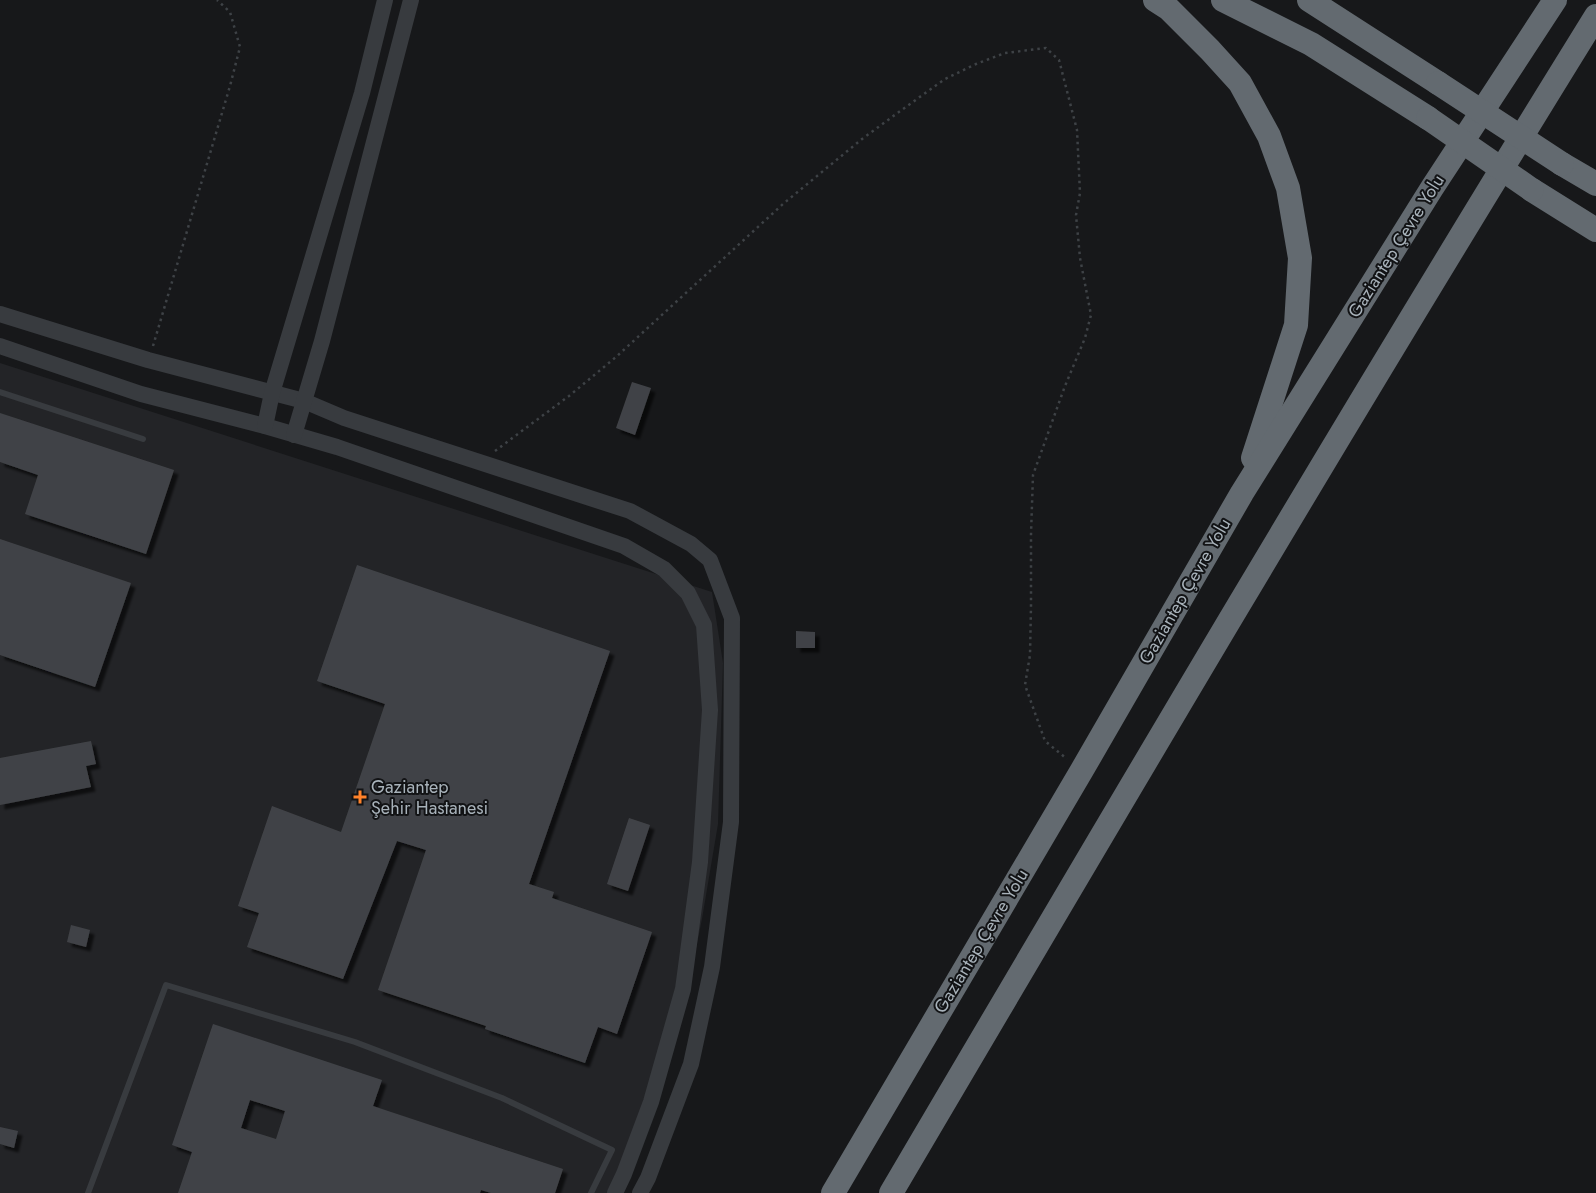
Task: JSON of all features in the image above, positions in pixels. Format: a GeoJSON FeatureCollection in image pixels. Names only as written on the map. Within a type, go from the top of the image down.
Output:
{"type":"FeatureCollection","features":[{"type":"Feature","properties":{"kind":"highway"},"geometry":{"type":"LineString","coordinates":[[1155,0],[1169,9],[1240,83],[1269,136],[1288,188],[1299,249],[1296,325],[1242,493]]}},
{"type":"Feature","properties":{"kind":"highway"},"geometry":{"type":"LineString","coordinates":[[1223,0],[1310,44],[1428,118],[1532,190],[1596,230]]}},
{"type":"Feature","properties":{"kind":"highway"},"geometry":{"type":"LineString","coordinates":[[1309,0],[1562,164],[1596,184]]}},
{"type":"Feature","properties":{"kind":"highway","name":"Gaziantep Çevre Yolu"},"geometry":{"type":"LineString","coordinates":[[833,1193],[1082,770],[1242,493],[1432,188],[1555,0]]}},
{"type":"Feature","properties":{"kind":"highway"},"geometry":{"type":"LineString","coordinates":[[891,1193],[1453,246],[1596,16]]}},
{"type":"Feature","properties":{"kind":"street"},"geometry":{"type":"LineString","coordinates":[[265,426],[272,393],[362,93],[385,0]]}},
{"type":"Feature","properties":{"kind":"street"},"geometry":{"type":"LineString","coordinates":[[294,435],[322,341],[411,0]]}},
{"type":"Feature","properties":{"kind":"street"},"geometry":{"type":"LineString","coordinates":[[0,314],[148,360],[304,401],[344,418],[630,511],[691,544],[710,560],[732,618],[731,822],[712,967],[691,1064],[648,1178],[640,1193]]}},
{"type":"Feature","properties":{"kind":"street"},"geometry":{"type":"LineString","coordinates":[[0,346],[142,394],[265,426],[337,448],[624,546],[664,568],[688,593],[704,625],[710,710],[700,862],[683,989],[651,1102],[624,1174],[614,1193]]}},
{"type":"Feature","properties":{"kind":"lane"},"geometry":{"type":"LineString","coordinates":[[0,392],[143,439]]}},
{"type":"Feature","properties":{"kind":"lane"},"geometry":{"type":"LineString","coordinates":[[88,1193],[166,986],[364,1046],[502,1098],[612,1150],[591,1193]]}},
{"type":"Feature","properties":{"kind":"path"},"geometry":{"type":"LineString","coordinates":[[148,360],[240,47],[230,12],[217,0]]}},
{"type":"Feature","properties":{"kind":"path"},"geometry":{"type":"LineString","coordinates":[[480,462],[562,402],[616,357],[782,204],[896,114],[945,79],[976,64],[1005,53],[1046,48],[1059,60],[1077,130],[1080,193],[1076,215],[1080,258],[1091,315],[1085,338],[1033,475],[1030,655],[1025,685],[1045,741],[1082,770]]}},
{"type":"Feature","properties":{"kind":"shaded area","name":"Gaziantep Şehir Hastanesi"},"geometry":{"type":"Polygon","coordinates":[[[0,363],[712,592],[723,663],[718,824],[702,919],[680,1027],[620,1193],[0,1193],[0,363]]]}},
{"type":"Feature","properties":{"kind":"building"},"geometry":{"type":"Polygon","coordinates":[[[632,382],[651,388],[635,435],[616,428],[632,382]]]}},
{"type":"Feature","properties":{"kind":"building"},"geometry":{"type":"Polygon","coordinates":[[[0,413],[174,470],[146,554],[25,514],[38,475],[0,462],[0,413]]]}},
{"type":"Feature","properties":{"kind":"building"},"geometry":{"type":"Polygon","coordinates":[[[0,539],[131,583],[95,687],[0,655],[0,539]]]}},
{"type":"Feature","properties":{"kind":"building"},"geometry":{"type":"Polygon","coordinates":[[[357,565],[610,651],[529,884],[554,892],[552,898],[652,932],[617,1034],[598,1027],[585,1063],[485,1029],[486,1026],[378,990],[426,850],[397,841],[343,979],[247,947],[259,913],[238,906],[272,806],[341,832],[385,704],[317,681],[357,565]]]}},
{"type":"Feature","properties":{"kind":"building"},"geometry":{"type":"Polygon","coordinates":[[[796,631],[815,632],[815,648],[796,648],[796,631]]]}},
{"type":"Feature","properties":{"kind":"building"},"geometry":{"type":"Polygon","coordinates":[[[91,741],[96,764],[86,766],[91,787],[0,805],[0,758],[91,741]]]}},
{"type":"Feature","properties":{"kind":"building"},"geometry":{"type":"Polygon","coordinates":[[[629,818],[650,825],[628,891],[607,884],[629,818]]]}},
{"type":"Feature","properties":{"kind":"building"},"geometry":{"type":"Polygon","coordinates":[[[71,925],[90,930],[86,947],[67,942],[71,925]]]}},
{"type":"Feature","properties":{"kind":"building"},"geometry":{"type":"Polygon","coordinates":[[[213,1024],[382,1080],[373,1106],[563,1169],[555,1193],[491,1193],[481,1190],[480,1193],[178,1193],[192,1152],[172,1145],[213,1024]],[[250,1100],[241,1128],[276,1139],[285,1111],[250,1100]]]}},
{"type":"Feature","properties":{"kind":"building"},"geometry":{"type":"Polygon","coordinates":[[[0,1127],[18,1131],[14,1148],[0,1144],[0,1127]]]}},
{"type":"Feature","properties":{"kind":"place","name":"Gaziantep Şehir Hastanesi"},"geometry":{"type":"Point","coordinates":[360,797]}}]}
